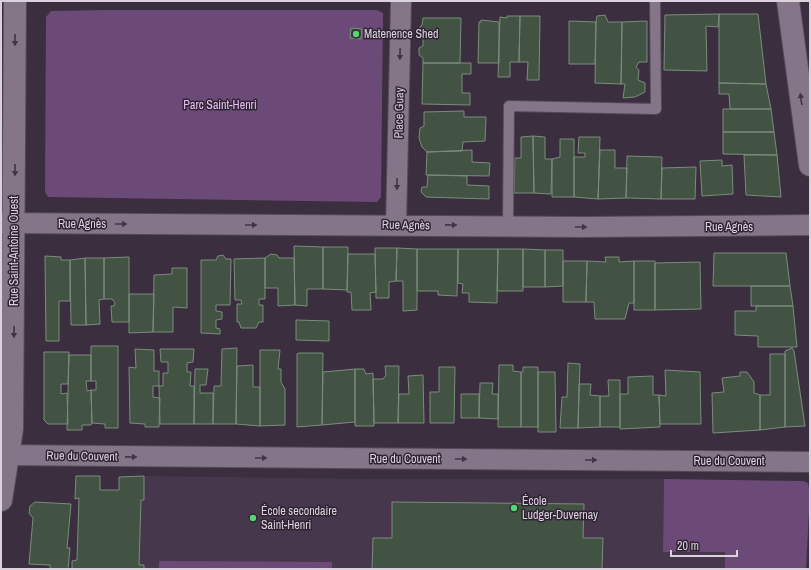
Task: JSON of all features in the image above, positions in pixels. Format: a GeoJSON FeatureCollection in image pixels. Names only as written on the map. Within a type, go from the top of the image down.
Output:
{"type":"FeatureCollection","features":[{"type":"Feature","properties":{"kind":"main road","name":"Rue Saint-Antoine Ouest"},"geometry":{"type":"LineString","coordinates":[[1,500],[5,455],[12,429],[8,223],[15,1]]}},
{"type":"Feature","properties":{"kind":"main road"},"geometry":{"type":"LineString","coordinates":[[788,1],[810,165]]}},
{"type":"Feature","properties":{"kind":"street","name":"Place Guay"},"geometry":{"type":"LineString","coordinates":[[396,225],[401,1]]}},
{"type":"Feature","properties":{"kind":"street","name":"Rue Agnès"},"geometry":{"type":"LineString","coordinates":[[8,223],[810,226]]}},
{"type":"Feature","properties":{"kind":"street","name":"Rue du Couvent"},"geometry":{"type":"LineString","coordinates":[[5,455],[810,462]]}},
{"type":"Feature","properties":{"kind":"lane"},"geometry":{"type":"LineString","coordinates":[[508,226],[509,106],[656,109],[655,1]]}},
{"type":"Feature","properties":{"kind":"shaded area"},"geometry":{"type":"Polygon","coordinates":[[[144,476],[365,479],[664,479],[663,551],[725,552],[725,569],[144,569],[144,565],[139,565],[141,500],[144,499],[144,476]]]}},
{"type":"Feature","properties":{"kind":"green space","name":"Parc Saint-Henri"},"geometry":{"type":"Polygon","coordinates":[[[377,10],[383,13],[381,197],[377,202],[48,197],[45,192],[46,17],[51,11],[377,10]]]}},
{"type":"Feature","properties":{"kind":"green space"},"geometry":{"type":"Polygon","coordinates":[[[664,479],[803,481],[808,483],[810,493],[806,569],[725,569],[725,552],[663,552],[664,479]]]}},
{"type":"Feature","properties":{"kind":"green space"},"geometry":{"type":"Polygon","coordinates":[[[159,561],[332,562],[332,569],[159,569],[159,561]]]}},
{"type":"Feature","properties":{"kind":"building"},"geometry":{"type":"Polygon","coordinates":[[[719,14],[758,14],[766,84],[719,83],[719,14]]]}},
{"type":"Feature","properties":{"kind":"building"},"geometry":{"type":"Polygon","coordinates":[[[719,14],[718,27],[706,26],[707,71],[664,70],[665,15],[719,14]]]}},
{"type":"Feature","properties":{"kind":"building"},"geometry":{"type":"Polygon","coordinates":[[[605,15],[608,22],[622,22],[621,84],[595,83],[596,22],[597,16],[605,15]]]}},
{"type":"Feature","properties":{"kind":"building"},"geometry":{"type":"Polygon","coordinates":[[[507,16],[520,16],[519,62],[510,62],[510,77],[498,77],[500,17],[507,18],[507,16]]]}},
{"type":"Feature","properties":{"kind":"building"},"geometry":{"type":"Polygon","coordinates":[[[520,16],[540,16],[539,80],[527,80],[528,62],[519,62],[520,16]]]}},
{"type":"Feature","properties":{"kind":"building"},"geometry":{"type":"Polygon","coordinates":[[[423,18],[461,18],[460,63],[423,63],[423,58],[419,55],[419,48],[423,46],[423,38],[419,33],[419,28],[422,25],[423,18]]]}},
{"type":"Feature","properties":{"kind":"building"},"geometry":{"type":"Polygon","coordinates":[[[481,20],[499,22],[499,63],[478,63],[479,22],[481,22],[481,20]]]}},
{"type":"Feature","properties":{"kind":"building"},"geometry":{"type":"Polygon","coordinates":[[[569,21],[596,22],[595,64],[569,64],[569,21]]]}},
{"type":"Feature","properties":{"kind":"building"},"geometry":{"type":"Polygon","coordinates":[[[647,21],[647,62],[639,62],[636,67],[639,70],[638,80],[645,83],[645,92],[635,97],[623,98],[625,84],[621,84],[622,22],[647,21]]]}},
{"type":"Feature","properties":{"kind":"building","name":"Matenence Shed"},"geometry":{"type":"Polygon","coordinates":[[[351,28],[362,29],[361,39],[350,38],[351,28]]]}},
{"type":"Feature","properties":{"kind":"building"},"geometry":{"type":"Polygon","coordinates":[[[423,63],[471,63],[471,74],[462,74],[462,93],[470,93],[470,105],[422,104],[423,63]]]}},
{"type":"Feature","properties":{"kind":"building"},"geometry":{"type":"Polygon","coordinates":[[[719,83],[766,84],[771,109],[730,109],[729,94],[719,94],[719,83]]]}},
{"type":"Feature","properties":{"kind":"building"},"geometry":{"type":"Polygon","coordinates":[[[723,109],[771,109],[774,132],[723,132],[723,109]]]}},
{"type":"Feature","properties":{"kind":"building"},"geometry":{"type":"Polygon","coordinates":[[[464,111],[464,117],[486,117],[485,141],[463,142],[462,151],[427,152],[422,147],[419,138],[420,128],[424,126],[424,112],[464,111]]]}},
{"type":"Feature","properties":{"kind":"building"},"geometry":{"type":"Polygon","coordinates":[[[723,132],[774,132],[777,155],[723,154],[723,132]]]}},
{"type":"Feature","properties":{"kind":"building"},"geometry":{"type":"Polygon","coordinates":[[[533,136],[534,193],[514,193],[515,158],[521,158],[521,137],[533,136]]]}},
{"type":"Feature","properties":{"kind":"building"},"geometry":{"type":"Polygon","coordinates":[[[533,136],[545,137],[545,159],[552,159],[551,194],[534,193],[533,136]]]}},
{"type":"Feature","properties":{"kind":"building"},"geometry":{"type":"Polygon","coordinates":[[[579,137],[600,137],[598,199],[574,197],[574,157],[585,157],[585,153],[578,153],[579,137]]]}},
{"type":"Feature","properties":{"kind":"building"},"geometry":{"type":"Polygon","coordinates":[[[560,139],[574,139],[574,197],[552,197],[552,159],[560,157],[560,139]]]}},
{"type":"Feature","properties":{"kind":"building"},"geometry":{"type":"Polygon","coordinates":[[[472,150],[472,162],[490,163],[489,176],[426,175],[427,152],[472,150]]]}},
{"type":"Feature","properties":{"kind":"building"},"geometry":{"type":"Polygon","coordinates":[[[600,150],[615,150],[615,168],[627,168],[626,198],[598,199],[600,150]]]}},
{"type":"Feature","properties":{"kind":"building"},"geometry":{"type":"Polygon","coordinates":[[[744,155],[777,155],[781,197],[746,195],[744,155]]]}},
{"type":"Feature","properties":{"kind":"building"},"geometry":{"type":"Polygon","coordinates":[[[627,156],[662,157],[661,199],[626,198],[627,156]]]}},
{"type":"Feature","properties":{"kind":"building"},"geometry":{"type":"Polygon","coordinates":[[[722,160],[722,166],[732,165],[733,194],[702,196],[700,161],[722,160]]]}},
{"type":"Feature","properties":{"kind":"building"},"geometry":{"type":"Polygon","coordinates":[[[696,167],[695,199],[661,199],[662,168],[696,167]]]}},
{"type":"Feature","properties":{"kind":"building"},"geometry":{"type":"Polygon","coordinates":[[[428,175],[467,176],[467,185],[489,186],[489,199],[426,197],[421,192],[422,187],[427,187],[428,175]]]}},
{"type":"Feature","properties":{"kind":"building"},"geometry":{"type":"Polygon","coordinates":[[[294,246],[323,247],[323,289],[307,289],[307,306],[295,305],[294,246]]]}},
{"type":"Feature","properties":{"kind":"building"},"geometry":{"type":"Polygon","coordinates":[[[323,247],[348,247],[347,290],[323,289],[323,247]]]}},
{"type":"Feature","properties":{"kind":"building"},"geometry":{"type":"Polygon","coordinates":[[[375,248],[397,248],[396,281],[389,282],[389,298],[376,298],[375,248]]]}},
{"type":"Feature","properties":{"kind":"building"},"geometry":{"type":"Polygon","coordinates":[[[397,248],[417,249],[417,310],[403,311],[403,281],[396,281],[397,248]]]}},
{"type":"Feature","properties":{"kind":"building"},"geometry":{"type":"Polygon","coordinates":[[[417,249],[458,249],[457,296],[438,295],[438,291],[417,291],[417,249]]]}},
{"type":"Feature","properties":{"kind":"building"},"geometry":{"type":"Polygon","coordinates":[[[458,249],[498,249],[497,303],[469,302],[469,293],[462,293],[463,284],[458,283],[458,249]]]}},
{"type":"Feature","properties":{"kind":"building"},"geometry":{"type":"Polygon","coordinates":[[[498,249],[523,249],[523,291],[497,291],[498,249]]]}},
{"type":"Feature","properties":{"kind":"building"},"geometry":{"type":"Polygon","coordinates":[[[523,249],[545,250],[545,287],[523,287],[523,249]]]}},
{"type":"Feature","properties":{"kind":"building"},"geometry":{"type":"Polygon","coordinates":[[[545,250],[563,250],[563,286],[545,287],[545,250]]]}},
{"type":"Feature","properties":{"kind":"building"},"geometry":{"type":"Polygon","coordinates":[[[714,253],[786,253],[790,286],[713,286],[714,253]]]}},
{"type":"Feature","properties":{"kind":"building"},"geometry":{"type":"Polygon","coordinates":[[[271,254],[277,255],[279,258],[294,258],[295,305],[278,306],[278,288],[265,288],[265,258],[271,254]]]}},
{"type":"Feature","properties":{"kind":"building"},"geometry":{"type":"Polygon","coordinates":[[[348,254],[375,254],[376,292],[370,293],[371,310],[352,310],[351,292],[347,292],[348,254]]]}},
{"type":"Feature","properties":{"kind":"building"},"geometry":{"type":"Polygon","coordinates":[[[223,255],[226,259],[231,259],[230,305],[216,305],[216,311],[222,312],[222,319],[216,320],[216,328],[220,329],[220,334],[201,333],[201,260],[216,260],[218,256],[223,255]]]}},
{"type":"Feature","properties":{"kind":"building"},"geometry":{"type":"Polygon","coordinates":[[[45,256],[61,257],[61,260],[70,260],[70,301],[59,301],[59,341],[46,341],[45,256]]]}},
{"type":"Feature","properties":{"kind":"building"},"geometry":{"type":"Polygon","coordinates":[[[129,257],[129,322],[112,322],[111,306],[114,306],[115,303],[112,299],[104,299],[104,258],[129,257]]]}},
{"type":"Feature","properties":{"kind":"building"},"geometry":{"type":"Polygon","coordinates":[[[605,257],[619,257],[619,262],[634,261],[634,303],[629,303],[625,319],[595,319],[594,302],[586,302],[587,261],[606,262],[605,257]]]}},
{"type":"Feature","properties":{"kind":"building"},"geometry":{"type":"Polygon","coordinates":[[[85,258],[86,325],[71,325],[70,260],[85,258]]]}},
{"type":"Feature","properties":{"kind":"building"},"geometry":{"type":"Polygon","coordinates":[[[85,258],[104,258],[104,299],[99,300],[100,324],[86,325],[85,258]]]}},
{"type":"Feature","properties":{"kind":"building"},"geometry":{"type":"Polygon","coordinates":[[[265,258],[265,299],[259,299],[259,305],[263,305],[263,322],[259,322],[256,328],[241,328],[239,322],[237,322],[237,304],[242,304],[241,300],[235,300],[234,259],[265,258]]]}},
{"type":"Feature","properties":{"kind":"building"},"geometry":{"type":"Polygon","coordinates":[[[563,261],[587,261],[586,302],[563,302],[563,261]]]}},
{"type":"Feature","properties":{"kind":"building"},"geometry":{"type":"Polygon","coordinates":[[[634,261],[655,261],[655,310],[634,310],[634,261]]]}},
{"type":"Feature","properties":{"kind":"building"},"geometry":{"type":"Polygon","coordinates":[[[700,262],[701,309],[655,310],[655,263],[700,262]]]}},
{"type":"Feature","properties":{"kind":"building"},"geometry":{"type":"Polygon","coordinates":[[[172,268],[187,268],[187,308],[173,307],[173,332],[153,332],[154,275],[172,274],[172,268]]]}},
{"type":"Feature","properties":{"kind":"building"},"geometry":{"type":"Polygon","coordinates":[[[751,286],[790,286],[793,306],[751,306],[751,286]]]}},
{"type":"Feature","properties":{"kind":"building"},"geometry":{"type":"Polygon","coordinates":[[[129,294],[154,294],[153,332],[129,333],[129,294]]]}},
{"type":"Feature","properties":{"kind":"building"},"geometry":{"type":"Polygon","coordinates":[[[756,306],[793,306],[797,347],[758,347],[758,336],[735,335],[735,311],[756,311],[756,306]]]}},
{"type":"Feature","properties":{"kind":"building"},"geometry":{"type":"Polygon","coordinates":[[[296,320],[329,321],[329,341],[296,340],[296,320]]]}},
{"type":"Feature","properties":{"kind":"building"},"geometry":{"type":"Polygon","coordinates":[[[91,346],[118,346],[118,428],[105,428],[105,424],[92,423],[91,390],[96,390],[96,381],[91,381],[91,346]]]}},
{"type":"Feature","properties":{"kind":"building"},"geometry":{"type":"Polygon","coordinates":[[[237,348],[236,424],[213,424],[214,386],[221,386],[222,349],[237,348]]]}},
{"type":"Feature","properties":{"kind":"building"},"geometry":{"type":"Polygon","coordinates":[[[792,348],[794,351],[805,426],[785,427],[785,351],[792,348]]]}},
{"type":"Feature","properties":{"kind":"building"},"geometry":{"type":"Polygon","coordinates":[[[135,349],[154,350],[154,371],[159,371],[159,386],[153,386],[153,397],[160,398],[159,427],[145,427],[145,424],[130,423],[129,367],[136,368],[135,349]]]}},
{"type":"Feature","properties":{"kind":"building"},"geometry":{"type":"Polygon","coordinates":[[[160,349],[194,349],[193,362],[187,363],[187,372],[191,372],[190,386],[194,386],[194,424],[160,424],[159,386],[163,386],[163,373],[168,373],[168,362],[161,362],[160,349]]]}},
{"type":"Feature","properties":{"kind":"building"},"geometry":{"type":"Polygon","coordinates":[[[260,350],[280,350],[278,369],[281,369],[281,382],[285,389],[285,425],[260,426],[260,350]]]}},
{"type":"Feature","properties":{"kind":"building"},"geometry":{"type":"Polygon","coordinates":[[[44,352],[69,352],[68,384],[61,384],[61,394],[67,393],[68,424],[48,424],[44,420],[44,352]]]}},
{"type":"Feature","properties":{"kind":"building"},"geometry":{"type":"Polygon","coordinates":[[[323,353],[322,425],[297,427],[297,354],[323,353]]]}},
{"type":"Feature","properties":{"kind":"building"},"geometry":{"type":"Polygon","coordinates":[[[770,354],[785,354],[785,427],[760,430],[760,395],[770,395],[770,354]]]}},
{"type":"Feature","properties":{"kind":"building"},"geometry":{"type":"Polygon","coordinates":[[[69,355],[91,355],[91,381],[86,381],[87,391],[91,390],[92,423],[91,425],[82,425],[82,430],[67,430],[69,355]]]}},
{"type":"Feature","properties":{"kind":"building"},"geometry":{"type":"Polygon","coordinates":[[[568,363],[580,364],[578,428],[560,428],[562,397],[567,397],[568,363]]]}},
{"type":"Feature","properties":{"kind":"building"},"geometry":{"type":"Polygon","coordinates":[[[253,365],[253,387],[260,387],[260,426],[236,424],[237,366],[253,365]]]}},
{"type":"Feature","properties":{"kind":"building"},"geometry":{"type":"Polygon","coordinates":[[[499,365],[513,365],[513,371],[521,372],[521,427],[498,427],[499,365]]]}},
{"type":"Feature","properties":{"kind":"building"},"geometry":{"type":"Polygon","coordinates":[[[385,366],[399,366],[398,423],[374,423],[373,379],[383,379],[386,375],[385,366]]]}},
{"type":"Feature","properties":{"kind":"building"},"geometry":{"type":"Polygon","coordinates":[[[439,367],[455,367],[454,423],[430,423],[430,392],[439,392],[439,367]]]}},
{"type":"Feature","properties":{"kind":"building"},"geometry":{"type":"Polygon","coordinates":[[[523,367],[538,367],[538,427],[521,427],[521,372],[523,372],[523,367]]]}},
{"type":"Feature","properties":{"kind":"building"},"geometry":{"type":"Polygon","coordinates":[[[195,369],[208,369],[206,385],[200,385],[200,393],[213,393],[213,424],[194,424],[195,369]]]}},
{"type":"Feature","properties":{"kind":"building"},"geometry":{"type":"Polygon","coordinates":[[[355,369],[364,369],[366,374],[373,373],[374,426],[355,426],[355,369]]]}},
{"type":"Feature","properties":{"kind":"building"},"geometry":{"type":"Polygon","coordinates":[[[355,369],[355,422],[322,425],[323,372],[355,369]]]}},
{"type":"Feature","properties":{"kind":"building"},"geometry":{"type":"Polygon","coordinates":[[[665,370],[700,372],[701,424],[660,424],[659,395],[666,396],[665,370]]]}},
{"type":"Feature","properties":{"kind":"building"},"geometry":{"type":"Polygon","coordinates":[[[538,372],[555,372],[556,432],[538,432],[538,372]]]}},
{"type":"Feature","properties":{"kind":"building"},"geometry":{"type":"Polygon","coordinates":[[[740,372],[747,372],[754,382],[754,393],[760,395],[760,430],[713,433],[712,393],[724,392],[722,378],[740,376],[740,372]]]}},
{"type":"Feature","properties":{"kind":"building"},"geometry":{"type":"Polygon","coordinates":[[[423,375],[424,423],[398,423],[399,394],[409,394],[408,376],[423,375]]]}},
{"type":"Feature","properties":{"kind":"building"},"geometry":{"type":"Polygon","coordinates":[[[653,376],[653,395],[659,395],[660,427],[620,429],[620,394],[628,394],[628,377],[653,376]]]}},
{"type":"Feature","properties":{"kind":"building"},"geometry":{"type":"Polygon","coordinates":[[[608,380],[620,380],[620,427],[600,427],[600,396],[609,396],[608,380]]]}},
{"type":"Feature","properties":{"kind":"building"},"geometry":{"type":"Polygon","coordinates":[[[480,383],[493,383],[492,394],[498,394],[498,419],[479,418],[480,383]]]}},
{"type":"Feature","properties":{"kind":"building"},"geometry":{"type":"Polygon","coordinates":[[[579,384],[591,384],[590,395],[600,396],[600,427],[578,428],[579,384]]]}},
{"type":"Feature","properties":{"kind":"building"},"geometry":{"type":"Polygon","coordinates":[[[461,394],[479,394],[479,418],[461,418],[461,394]]]}},
{"type":"Feature","properties":{"kind":"building"},"geometry":{"type":"Polygon","coordinates":[[[76,476],[100,476],[100,490],[119,490],[119,477],[144,476],[144,500],[141,500],[139,565],[144,565],[144,569],[72,569],[72,561],[77,560],[79,498],[75,499],[76,476]]]}},
{"type":"Feature","properties":{"kind":"building"},"geometry":{"type":"Polygon","coordinates":[[[35,502],[71,504],[67,548],[70,548],[68,569],[50,569],[50,565],[29,564],[33,518],[29,513],[30,506],[35,502]]]}},
{"type":"Feature","properties":{"kind":"building"},"geometry":{"type":"Polygon","coordinates":[[[392,502],[584,504],[583,538],[603,538],[602,569],[372,569],[373,538],[392,538],[392,502]]]}},
{"type":"Feature","properties":{"kind":"place","name":"Matenence Shed"},"geometry":{"type":"Point","coordinates":[356,34]}},
{"type":"Feature","properties":{"kind":"place","name":"École Ludger-Duvernay"},"geometry":{"type":"Point","coordinates":[514,508]}},
{"type":"Feature","properties":{"kind":"place","name":"École secondaire Saint-Henri"},"geometry":{"type":"Point","coordinates":[253,518]}}]}
